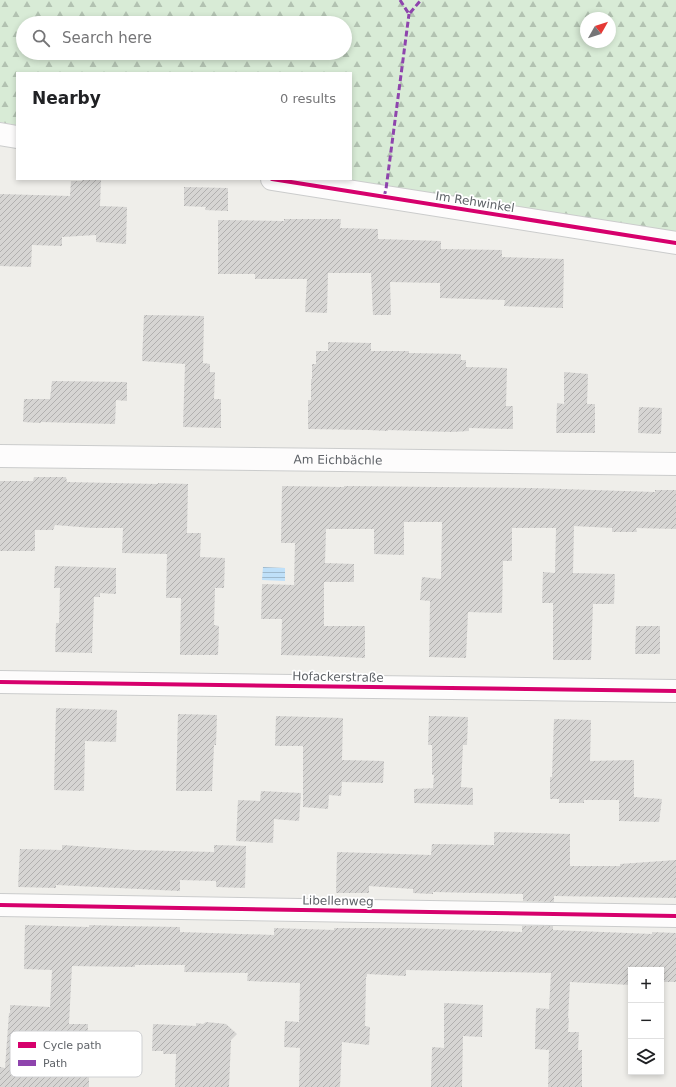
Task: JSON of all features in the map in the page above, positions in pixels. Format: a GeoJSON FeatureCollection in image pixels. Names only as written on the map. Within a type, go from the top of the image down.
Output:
{"type":"FeatureCollection","features":[{"type":"Feature","properties":{"kind":"street"},"geometry":{"type":"LineString","coordinates":[[0,134],[16,137]]}},
{"type":"Feature","properties":{"kind":"street","name":"Im Rehwinkel"},"geometry":{"type":"LineString","coordinates":[[278,180],[676,243]]}},
{"type":"Feature","properties":{"kind":"street","name":"Am Eichbächle"},"geometry":{"type":"LineString","coordinates":[[0,456],[676,464]]}},
{"type":"Feature","properties":{"kind":"street","name":"Hofackerstraße"},"geometry":{"type":"LineString","coordinates":[[0,682],[676,691]]}},
{"type":"Feature","properties":{"kind":"street","name":"Libellenweg"},"geometry":{"type":"LineString","coordinates":[[0,906],[676,916]]}},
{"type":"Feature","properties":{"kind":"green space"},"geometry":{"type":"Polygon","coordinates":[[[0,0],[676,0],[676,234],[335,180],[352,180],[352,72],[16,72],[16,125],[0,122],[0,0]]]}},
{"type":"Feature","properties":{"kind":"water"},"geometry":{"type":"Polygon","coordinates":[[[263,567],[285,568],[285,581],[262,580],[263,567]]]}},
{"type":"Feature","properties":{"kind":"building"},"geometry":{"type":"Polygon","coordinates":[[[101,180],[100,206],[127,207],[126,244],[96,242],[96,235],[62,237],[62,246],[32,245],[31,267],[0,266],[0,194],[70,196],[71,181],[101,180]]]}},
{"type":"Feature","properties":{"kind":"building"},"geometry":{"type":"Polygon","coordinates":[[[184,187],[228,188],[228,211],[205,210],[206,207],[184,206],[184,187]]]}},
{"type":"Feature","properties":{"kind":"building"},"geometry":{"type":"Polygon","coordinates":[[[284,219],[341,219],[340,228],[378,229],[378,239],[441,241],[441,249],[502,250],[502,257],[564,259],[563,308],[504,306],[505,300],[440,298],[440,283],[390,282],[391,315],[373,315],[371,273],[328,273],[327,313],[305,312],[307,279],[255,279],[255,274],[218,274],[218,220],[284,221],[284,219]]]}},
{"type":"Feature","properties":{"kind":"building"},"geometry":{"type":"Polygon","coordinates":[[[144,315],[204,316],[203,363],[210,364],[210,372],[215,372],[214,399],[221,399],[221,428],[183,427],[185,364],[142,361],[144,315]]]}},
{"type":"Feature","properties":{"kind":"building"},"geometry":{"type":"Polygon","coordinates":[[[328,342],[371,343],[371,351],[409,351],[409,353],[461,354],[461,360],[466,360],[466,367],[507,368],[506,406],[513,406],[513,429],[469,428],[469,431],[451,432],[308,429],[308,400],[311,400],[312,364],[316,364],[316,351],[328,351],[328,342]]]}},
{"type":"Feature","properties":{"kind":"building"},"geometry":{"type":"Polygon","coordinates":[[[564,372],[588,374],[587,404],[595,404],[595,433],[556,433],[557,403],[564,404],[564,372]]]}},
{"type":"Feature","properties":{"kind":"building"},"geometry":{"type":"Polygon","coordinates":[[[52,381],[127,382],[127,401],[116,400],[115,424],[23,422],[24,399],[50,399],[52,381]]]}},
{"type":"Feature","properties":{"kind":"building"},"geometry":{"type":"Polygon","coordinates":[[[639,407],[662,408],[661,434],[638,433],[639,407]]]}},
{"type":"Feature","properties":{"kind":"building"},"geometry":{"type":"Polygon","coordinates":[[[34,477],[66,477],[67,482],[188,484],[187,533],[201,533],[200,557],[225,558],[224,588],[215,588],[214,625],[219,626],[218,655],[180,655],[181,598],[166,598],[167,554],[122,553],[123,528],[93,528],[55,525],[53,530],[35,530],[35,551],[0,551],[0,481],[33,481],[34,477]]]}},
{"type":"Feature","properties":{"kind":"building"},"geometry":{"type":"Polygon","coordinates":[[[282,486],[531,488],[655,492],[655,490],[676,490],[676,529],[636,528],[637,532],[612,532],[612,528],[574,526],[573,573],[615,574],[614,604],[593,604],[591,660],[553,660],[553,603],[542,603],[543,572],[555,573],[556,528],[512,528],[512,561],[503,561],[502,613],[468,612],[466,658],[429,657],[430,601],[420,600],[422,577],[441,579],[442,522],[404,522],[404,555],[374,554],[374,529],[326,529],[325,563],[354,564],[354,582],[324,582],[324,626],[365,626],[365,658],[281,655],[282,619],[261,619],[262,584],[294,585],[295,543],[281,543],[282,486]]]}},
{"type":"Feature","properties":{"kind":"building"},"geometry":{"type":"Polygon","coordinates":[[[55,566],[116,568],[116,594],[100,593],[100,597],[94,597],[92,653],[55,652],[56,623],[59,623],[60,588],[54,588],[55,566]]]}},
{"type":"Feature","properties":{"kind":"building"},"geometry":{"type":"Polygon","coordinates":[[[636,626],[660,626],[660,654],[635,654],[636,626]]]}},
{"type":"Feature","properties":{"kind":"building"},"geometry":{"type":"Polygon","coordinates":[[[56,708],[117,710],[116,742],[85,741],[84,791],[54,790],[56,708]]]}},
{"type":"Feature","properties":{"kind":"building"},"geometry":{"type":"Polygon","coordinates":[[[178,714],[217,715],[212,791],[176,791],[178,714]]]}},
{"type":"Feature","properties":{"kind":"building"},"geometry":{"type":"Polygon","coordinates":[[[276,716],[343,718],[342,760],[384,761],[383,783],[342,782],[341,796],[329,795],[328,809],[303,807],[303,746],[275,746],[276,716]]]}},
{"type":"Feature","properties":{"kind":"building"},"geometry":{"type":"Polygon","coordinates":[[[429,716],[468,717],[467,745],[463,745],[461,787],[473,788],[473,805],[414,803],[414,789],[435,788],[433,788],[434,775],[432,775],[432,745],[428,745],[429,716]]]}},
{"type":"Feature","properties":{"kind":"building"},"geometry":{"type":"Polygon","coordinates":[[[554,719],[591,720],[590,761],[634,760],[634,797],[662,799],[659,822],[619,821],[619,800],[584,800],[584,803],[559,803],[559,799],[550,799],[554,719]]]}},
{"type":"Feature","properties":{"kind":"building"},"geometry":{"type":"Polygon","coordinates":[[[261,791],[301,793],[299,821],[274,819],[273,843],[236,841],[238,800],[260,801],[261,791]]]}},
{"type":"Feature","properties":{"kind":"building"},"geometry":{"type":"Polygon","coordinates":[[[494,832],[570,834],[570,866],[620,866],[620,864],[676,860],[676,898],[554,896],[554,902],[523,901],[523,894],[413,893],[413,889],[369,886],[369,893],[336,893],[337,852],[431,855],[432,844],[494,845],[494,832]]]}},
{"type":"Feature","properties":{"kind":"building"},"geometry":{"type":"Polygon","coordinates":[[[62,845],[134,850],[214,852],[214,845],[246,846],[245,888],[216,887],[216,881],[180,880],[180,891],[56,885],[56,888],[18,887],[20,849],[62,850],[62,845]]]}},
{"type":"Feature","properties":{"kind":"building"},"geometry":{"type":"Polygon","coordinates":[[[25,925],[180,927],[180,932],[274,935],[274,928],[334,930],[334,928],[408,928],[522,932],[522,926],[553,926],[553,930],[652,934],[652,932],[676,933],[676,982],[664,982],[664,967],[628,967],[628,985],[570,982],[568,1032],[579,1032],[578,1050],[582,1050],[582,1087],[548,1087],[549,1050],[535,1049],[536,1008],[549,1009],[551,973],[406,970],[406,976],[367,974],[365,1026],[370,1027],[369,1045],[342,1042],[340,1087],[299,1087],[300,1048],[284,1047],[285,1021],[299,1022],[300,983],[247,981],[248,973],[184,972],[185,965],[135,965],[135,967],[72,966],[69,1024],[88,1024],[88,1031],[10,1031],[10,1077],[89,1077],[89,1087],[0,1087],[0,1067],[5,1068],[10,1005],[50,1007],[52,970],[24,969],[25,925]]]}},
{"type":"Feature","properties":{"kind":"building"},"geometry":{"type":"Polygon","coordinates":[[[444,1003],[483,1005],[482,1037],[463,1036],[462,1087],[431,1087],[432,1047],[444,1048],[444,1003]]]}},
{"type":"Feature","properties":{"kind":"building"},"geometry":{"type":"Polygon","coordinates":[[[206,1022],[226,1024],[237,1034],[231,1040],[229,1087],[175,1087],[176,1054],[163,1054],[163,1051],[152,1051],[153,1024],[196,1026],[196,1023],[203,1024],[206,1022]]]}},
{"type":"Feature","properties":{"kind":"marked path"},"geometry":{"type":"LineString","coordinates":[[400,0],[409,14],[421,0]]}},
{"type":"Feature","properties":{"kind":"marked path"},"geometry":{"type":"LineString","coordinates":[[384,197],[409,14]]}},
{"type":"Feature","properties":{"kind":"cycle path"},"geometry":{"type":"LineString","coordinates":[[278,180],[676,243]]}},
{"type":"Feature","properties":{"kind":"cycle path"},"geometry":{"type":"LineString","coordinates":[[0,682],[676,691]]}},
{"type":"Feature","properties":{"kind":"cycle path"},"geometry":{"type":"LineString","coordinates":[[0,905],[676,916]]}}]}
